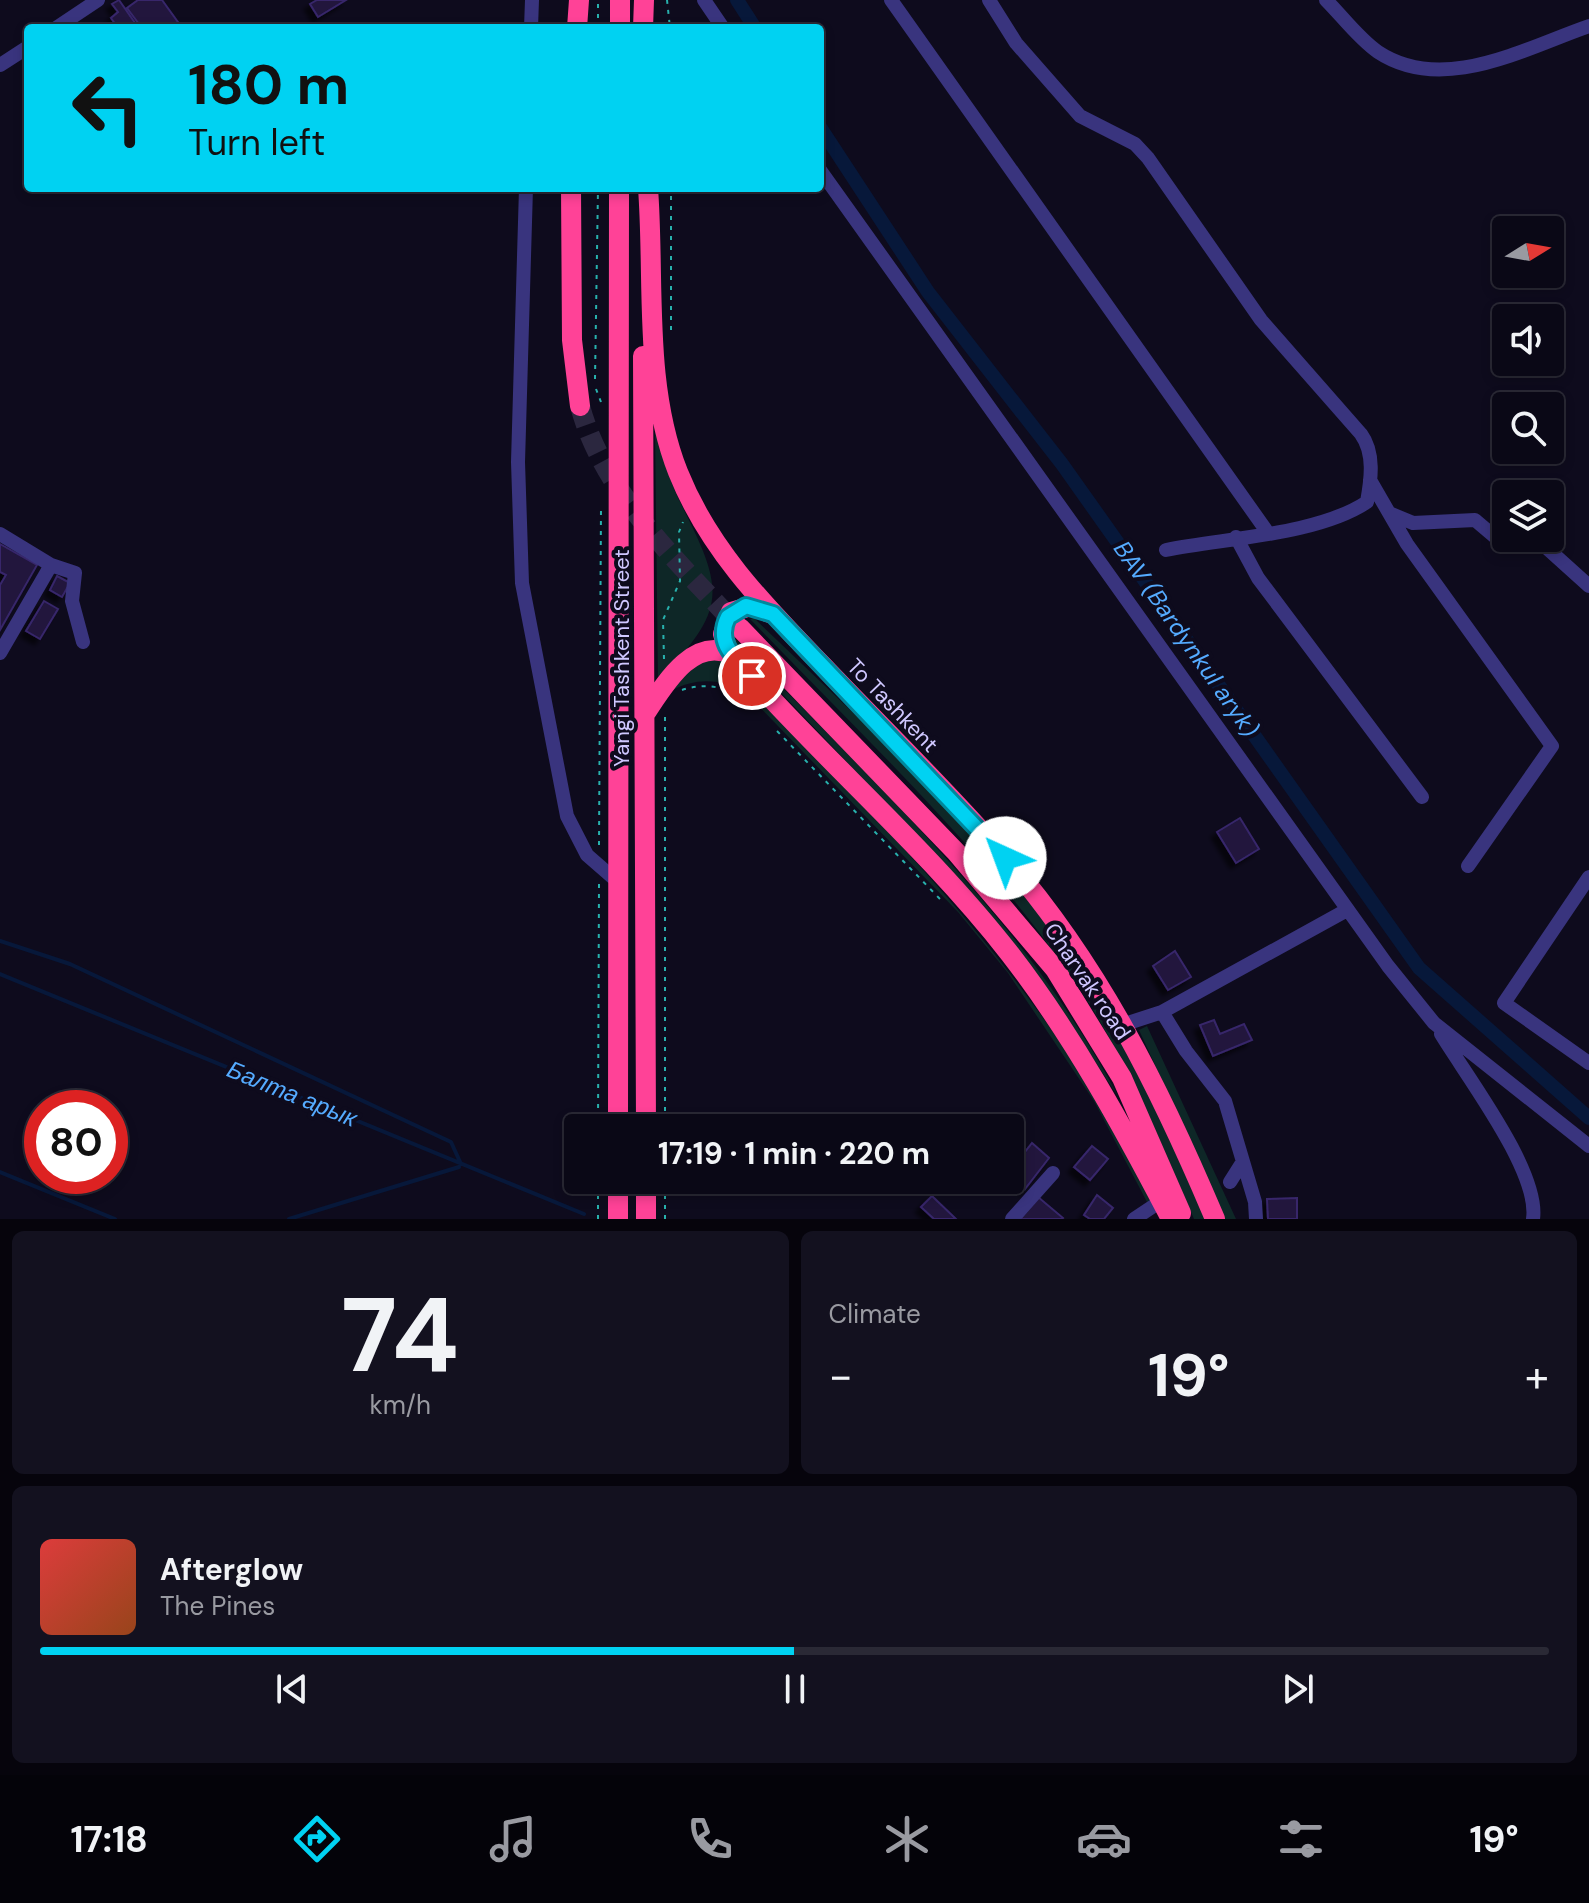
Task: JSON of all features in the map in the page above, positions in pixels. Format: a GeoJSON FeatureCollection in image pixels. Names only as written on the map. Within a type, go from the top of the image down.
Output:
{"type":"FeatureCollection","features":[{"type":"Feature","properties":{"kind":"highway"},"geometry":{"type":"LineString","coordinates":[[577,24],[579,0]]}},
{"type":"Feature","properties":{"kind":"highway"},"geometry":{"type":"LineString","coordinates":[[620,0],[620,24]]}},
{"type":"Feature","properties":{"kind":"highway"},"geometry":{"type":"LineString","coordinates":[[643,24],[644,0]]}},
{"type":"Feature","properties":{"kind":"highway"},"geometry":{"type":"LineString","coordinates":[[571,192],[572,340],[580,406]]}},
{"type":"Feature","properties":{"kind":"highway","name":"Yangi Tashkent Street"},"geometry":{"type":"LineString","coordinates":[[618,1114],[619,192]]}},
{"type":"Feature","properties":{"kind":"highway","name":"Yangi Tashkent Street"},"geometry":{"type":"LineString","coordinates":[[645,192],[646,1114]]}},
{"type":"Feature","properties":{"kind":"highway","name":"To Tashkent"},"geometry":{"type":"LineString","coordinates":[[645,192],[656,369],[677,469],[709,537],[773,614],[1028,884],[1076,948],[1125,1024],[1157,1086],[1215,1219]]}},
{"type":"Feature","properties":{"kind":"highway"},"geometry":{"type":"LineString","coordinates":[[773,614],[751,606],[731,612],[723,634],[732,655],[947,880],[1009,953],[1085,1062],[1167,1197],[1171,1219]]}},
{"type":"Feature","properties":{"kind":"highway","name":"Charvak road"},"geometry":{"type":"LineString","coordinates":[[740,628],[956,852],[1055,969],[1116,1066],[1167,1197],[1184,1219]]}},
{"type":"Feature","properties":{"kind":"highway"},"geometry":{"type":"LineString","coordinates":[[645,714],[665,684],[698,653],[717,649],[732,655]]}},
{"type":"Feature","properties":{"kind":"highway"},"geometry":{"type":"LineString","coordinates":[[618,1194],[618,1219]]}},
{"type":"Feature","properties":{"kind":"highway"},"geometry":{"type":"LineString","coordinates":[[646,1194],[646,1219]]}},
{"type":"Feature","properties":{"kind":"street"},"geometry":{"type":"LineString","coordinates":[[62,24],[98,0]]}},
{"type":"Feature","properties":{"kind":"street"},"geometry":{"type":"LineString","coordinates":[[531,24],[532,0]]}},
{"type":"Feature","properties":{"kind":"street"},"geometry":{"type":"LineString","coordinates":[[704,0],[720,24]]}},
{"type":"Feature","properties":{"kind":"street"},"geometry":{"type":"LineString","coordinates":[[891,0],[1268,533]]}},
{"type":"Feature","properties":{"kind":"street"},"geometry":{"type":"LineString","coordinates":[[989,0],[1016,43],[1080,116],[1135,144],[1148,158],[1261,320],[1366,440],[1370,480],[1367,502]]}},
{"type":"Feature","properties":{"kind":"street"},"geometry":{"type":"LineString","coordinates":[[1326,0],[1378,51],[1407,65],[1440,71],[1468,67],[1589,26]]}},
{"type":"Feature","properties":{"kind":"street"},"geometry":{"type":"LineString","coordinates":[[0,65],[24,50]]}},
{"type":"Feature","properties":{"kind":"street"},"geometry":{"type":"LineString","coordinates":[[824,176],[1347,910],[1434,1023],[1521,1161],[1536,1204],[1533,1219]]}},
{"type":"Feature","properties":{"kind":"street"},"geometry":{"type":"LineString","coordinates":[[526,192],[518,462],[522,583],[561,794],[575,837],[599,869],[618,882]]}},
{"type":"Feature","properties":{"kind":"street"},"geometry":{"type":"LineString","coordinates":[[1370,480],[1414,554],[1552,746],[1468,866]]}},
{"type":"Feature","properties":{"kind":"street"},"geometry":{"type":"LineString","coordinates":[[1166,550],[1338,518],[1367,502]]}},
{"type":"Feature","properties":{"kind":"street"},"geometry":{"type":"LineString","coordinates":[[1367,502],[1413,523],[1475,520],[1501,542],[1538,540],[1589,586]]}},
{"type":"Feature","properties":{"kind":"street"},"geometry":{"type":"LineString","coordinates":[[0,534],[51,565],[75,573],[72,601],[83,642]]}},
{"type":"Feature","properties":{"kind":"street"},"geometry":{"type":"LineString","coordinates":[[1236,537],[1258,578],[1422,797]]}},
{"type":"Feature","properties":{"kind":"street"},"geometry":{"type":"LineString","coordinates":[[0,653],[51,565]]}},
{"type":"Feature","properties":{"kind":"street"},"geometry":{"type":"LineString","coordinates":[[1589,877],[1504,1003],[1589,1063]]}},
{"type":"Feature","properties":{"kind":"street"},"geometry":{"type":"LineString","coordinates":[[1125,1024],[1162,1012],[1347,910]]}},
{"type":"Feature","properties":{"kind":"street"},"geometry":{"type":"LineString","coordinates":[[1162,1012],[1186,1051],[1225,1101],[1255,1202],[1256,1219]]}},
{"type":"Feature","properties":{"kind":"street"},"geometry":{"type":"LineString","coordinates":[[1434,1023],[1589,1146]]}},
{"type":"Feature","properties":{"kind":"street"},"geometry":{"type":"LineString","coordinates":[[1230,1182],[1242,1163]]}},
{"type":"Feature","properties":{"kind":"street"},"geometry":{"type":"LineString","coordinates":[[1012,1219],[1053,1173]]}},
{"type":"Feature","properties":{"kind":"street"},"geometry":{"type":"LineString","coordinates":[[1134,1219],[1167,1197]]}},
{"type":"Feature","properties":{"kind":"path"},"geometry":{"type":"LineString","coordinates":[[598,0],[598,24]]}},
{"type":"Feature","properties":{"kind":"path"},"geometry":{"type":"LineString","coordinates":[[667,0],[670,24]]}},
{"type":"Feature","properties":{"kind":"path"},"geometry":{"type":"LineString","coordinates":[[598,192],[595,377],[603,408]]}},
{"type":"Feature","properties":{"kind":"path"},"geometry":{"type":"LineString","coordinates":[[598,1114],[602,498]]}},
{"type":"Feature","properties":{"kind":"path"},"geometry":{"type":"LineString","coordinates":[[674,694],[691,687],[710,686],[733,692],[752,705]]}},
{"type":"Feature","properties":{"kind":"path"},"geometry":{"type":"LineString","coordinates":[[773,726],[947,907]]}},
{"type":"Feature","properties":{"kind":"path"},"geometry":{"type":"LineString","coordinates":[[598,1194],[598,1219]]}},
{"type":"Feature","properties":{"kind":"path"},"geometry":{"type":"LineString","coordinates":[[665,1194],[665,1219]]}},
{"type":"Feature","properties":{"kind":"green space"},"geometry":{"type":"Polygon","coordinates":[[[655,429],[675,492],[705,555],[712,596],[708,614],[698,633],[658,680],[655,429]]]}},
{"type":"Feature","properties":{"kind":"green space"},"geometry":{"type":"Polygon","coordinates":[[[754,618],[914,772],[1026,895],[1081,972],[1121,1040],[1205,1219],[1194,1219],[1138,1094],[1107,1034],[1036,928],[958,836],[750,619],[754,618]]]}},
{"type":"Feature","properties":{"kind":"green space"},"geometry":{"type":"Polygon","coordinates":[[[732,635],[890,798],[992,911],[1081,1032],[1119,1098],[1056,1002],[963,884],[730,639],[732,635]]]}},
{"type":"Feature","properties":{"kind":"green space"},"geometry":{"type":"Polygon","coordinates":[[[722,658],[902,847],[959,911],[1013,978],[1064,1048],[1110,1121],[1150,1200],[1147,1202],[1094,1101],[1008,973],[958,912],[747,694],[729,685],[709,681],[690,683],[671,691],[697,663],[722,658]]]}},
{"type":"Feature","properties":{"kind":"green space"},"geometry":{"type":"Polygon","coordinates":[[[1147,1026],[1236,1219],[1225,1219],[1139,1030],[1147,1026]]]}},
{"type":"Feature","properties":{"kind":"building"},"geometry":{"type":"Polygon","coordinates":[[[119,0],[135,23],[115,24],[111,18],[118,12],[112,4],[119,0]]]}},
{"type":"Feature","properties":{"kind":"building"},"geometry":{"type":"Polygon","coordinates":[[[138,0],[162,0],[179,24],[139,24],[127,8],[138,0]]]}},
{"type":"Feature","properties":{"kind":"building"},"geometry":{"type":"Polygon","coordinates":[[[317,0],[346,0],[318,17],[310,4],[317,0]]]}},
{"type":"Feature","properties":{"kind":"building"},"geometry":{"type":"Polygon","coordinates":[[[0,544],[37,565],[0,630],[0,585],[6,575],[0,572],[0,544]]]}},
{"type":"Feature","properties":{"kind":"building"},"geometry":{"type":"Polygon","coordinates":[[[57,576],[70,583],[62,597],[50,590],[57,576]]]}},
{"type":"Feature","properties":{"kind":"building"},"geometry":{"type":"Polygon","coordinates":[[[44,601],[58,609],[40,639],[26,631],[44,601]]]}},
{"type":"Feature","properties":{"kind":"building"},"geometry":{"type":"Polygon","coordinates":[[[1240,818],[1259,849],[1236,863],[1217,832],[1240,818]]]}},
{"type":"Feature","properties":{"kind":"building"},"geometry":{"type":"Polygon","coordinates":[[[1175,951],[1191,977],[1168,990],[1153,966],[1175,951]]]}},
{"type":"Feature","properties":{"kind":"building"},"geometry":{"type":"Polygon","coordinates":[[[1214,1020],[1220,1034],[1244,1024],[1252,1040],[1213,1056],[1200,1025],[1214,1020]]]}},
{"type":"Feature","properties":{"kind":"building"},"geometry":{"type":"Polygon","coordinates":[[[1032,1143],[1049,1158],[1025,1189],[1024,1188],[1024,1153],[1032,1143]]]}},
{"type":"Feature","properties":{"kind":"building"},"geometry":{"type":"Polygon","coordinates":[[[1092,1146],[1108,1159],[1090,1180],[1074,1167],[1092,1146]]]}},
{"type":"Feature","properties":{"kind":"building"},"geometry":{"type":"Polygon","coordinates":[[[1097,1195],[1113,1208],[1104,1219],[1090,1219],[1084,1215],[1097,1195]]]}},
{"type":"Feature","properties":{"kind":"building"},"geometry":{"type":"Polygon","coordinates":[[[932,1196],[956,1219],[934,1219],[921,1207],[932,1196]]]}},
{"type":"Feature","properties":{"kind":"building"},"geometry":{"type":"Polygon","coordinates":[[[1038,1197],[1063,1218],[1020,1219],[1038,1197]]]}},
{"type":"Feature","properties":{"kind":"building"},"geometry":{"type":"Polygon","coordinates":[[[1297,1198],[1297,1219],[1268,1219],[1267,1199],[1297,1198]]]}},
{"type":"Feature","properties":{"kind":"waterway","name":"BAV (Bardynkul aryk)"},"geometry":{"type":"LineString","coordinates":[[737,0],[752,24]]}},
{"type":"Feature","properties":{"kind":"waterway","name":"BAV (Bardynkul aryk)"},"geometry":{"type":"LineString","coordinates":[[824,133],[928,292],[1062,464],[1419,968],[1589,1118]]}},
{"type":"Feature","properties":{"kind":"waterway"},"geometry":{"type":"LineString","coordinates":[[0,941],[70,964],[451,1142],[461,1164]]}},
{"type":"Feature","properties":{"kind":"waterway","name":"Балта арык"},"geometry":{"type":"LineString","coordinates":[[0,974],[584,1214]]}},
{"type":"Feature","properties":{"kind":"waterway"},"geometry":{"type":"LineString","coordinates":[[289,1219],[459,1167]]}},
{"type":"Feature","properties":{"kind":"waterway"},"geometry":{"type":"LineString","coordinates":[[0,1172],[115,1219]]}},
{"type":"Feature","properties":{"kind":"tunnel"},"geometry":{"type":"LineString","coordinates":[[580,406],[591,438],[625,498],[646,526],[739,628]]}},
{"type":"Feature","properties":{"kind":"route"},"geometry":{"type":"LineString","coordinates":[[752,676],[728,651],[723,640],[723,628],[731,612],[746,606],[768,610],[773,614],[1005,858]]}}]}
